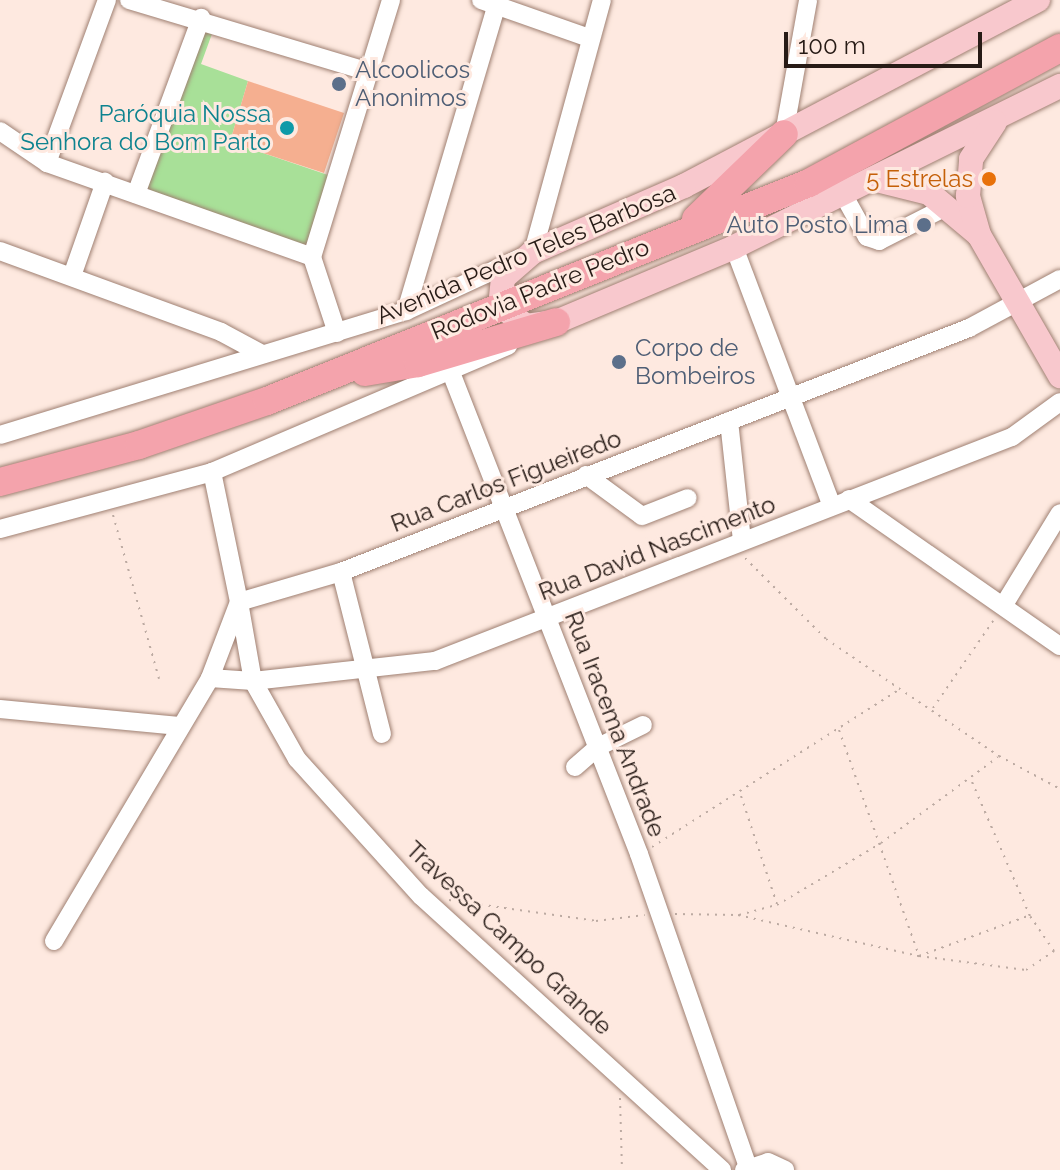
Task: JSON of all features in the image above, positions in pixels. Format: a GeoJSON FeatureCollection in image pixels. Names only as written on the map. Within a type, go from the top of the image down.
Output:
{"type":"FeatureCollection","features":[{"type":"Feature","properties":{"kind":"highway","name":"Rodovia Padre Pedro"},"geometry":{"type":"LineString","coordinates":[[0,482],[139,445],[317,379],[809,183],[1060,48]]}},
{"type":"Feature","properties":{"kind":"highway"},"geometry":{"type":"LineString","coordinates":[[678,235],[784,134]]}},
{"type":"Feature","properties":{"kind":"highway"},"geometry":{"type":"LineString","coordinates":[[317,379],[418,363],[556,322]]}},
{"type":"Feature","properties":{"kind":"main road","name":"Avenida Pedro Teles Barbosa"},"geometry":{"type":"LineString","coordinates":[[533,252],[784,134],[1032,4]]}},
{"type":"Feature","properties":{"kind":"main road"},"geometry":{"type":"LineString","coordinates":[[533,252],[503,278],[500,305],[526,326],[556,322],[734,247],[1060,86]]}},
{"type":"Feature","properties":{"kind":"main road"},"geometry":{"type":"LineString","coordinates":[[999,118],[971,159],[968,196],[979,235],[1060,376]]}},
{"type":"Feature","properties":{"kind":"main road"},"geometry":{"type":"LineString","coordinates":[[873,179],[912,185],[946,207],[979,235]]}},
{"type":"Feature","properties":{"kind":"street"},"geometry":{"type":"LineString","coordinates":[[47,163],[107,0]]}},
{"type":"Feature","properties":{"kind":"street"},"geometry":{"type":"LineString","coordinates":[[129,0],[201,18],[369,72]]}},
{"type":"Feature","properties":{"kind":"street"},"geometry":{"type":"LineString","coordinates":[[337,333],[312,257],[391,0]]}},
{"type":"Feature","properties":{"kind":"street"},"geometry":{"type":"LineString","coordinates":[[533,252],[589,38],[602,0]]}},
{"type":"Feature","properties":{"kind":"street"},"geometry":{"type":"LineString","coordinates":[[784,134],[808,0]]}},
{"type":"Feature","properties":{"kind":"street"},"geometry":{"type":"LineString","coordinates":[[406,311],[492,2],[589,38]]}},
{"type":"Feature","properties":{"kind":"street"},"geometry":{"type":"LineString","coordinates":[[136,194],[201,18]]}},
{"type":"Feature","properties":{"kind":"street"},"geometry":{"type":"LineString","coordinates":[[0,131],[47,163],[312,257]]}},
{"type":"Feature","properties":{"kind":"street"},"geometry":{"type":"LineString","coordinates":[[72,276],[105,182]]}},
{"type":"Feature","properties":{"kind":"street"},"geometry":{"type":"LineString","coordinates":[[843,194],[867,237],[879,241],[946,207]]}},
{"type":"Feature","properties":{"kind":"street"},"geometry":{"type":"LineString","coordinates":[[734,247],[788,397],[841,502],[873,510],[975,589],[1005,603],[1060,646]]}},
{"type":"Feature","properties":{"kind":"street"},"geometry":{"type":"LineString","coordinates":[[0,251],[72,276],[262,354]]}},
{"type":"Feature","properties":{"kind":"street","name":"Avenida Pedro Teles Barbosa"},"geometry":{"type":"LineString","coordinates":[[0,435],[406,311],[533,252]]}},
{"type":"Feature","properties":{"kind":"street","name":"Rua Carlos Figueiredo"},"geometry":{"type":"LineString","coordinates":[[239,602],[341,572],[505,505],[969,328],[1060,279]]}},
{"type":"Feature","properties":{"kind":"street"},"geometry":{"type":"LineString","coordinates":[[0,529],[212,472],[452,375],[556,322]]}},
{"type":"Feature","properties":{"kind":"street","name":"Rua Iracema Andrade"},"geometry":{"type":"LineString","coordinates":[[452,375],[639,854],[746,1168]]}},
{"type":"Feature","properties":{"kind":"street","name":"Rua David Nascimento"},"geometry":{"type":"LineString","coordinates":[[253,681],[362,672],[435,661],[1012,437],[1060,402]]}},
{"type":"Feature","properties":{"kind":"street"},"geometry":{"type":"LineString","coordinates":[[729,421],[737,543]]}},
{"type":"Feature","properties":{"kind":"street","name":"Travessa Campo Grande"},"geometry":{"type":"LineString","coordinates":[[212,472],[253,681],[297,759],[421,896],[722,1170]]}},
{"type":"Feature","properties":{"kind":"street"},"geometry":{"type":"LineString","coordinates":[[586,475],[642,516],[688,498]]}},
{"type":"Feature","properties":{"kind":"street"},"geometry":{"type":"LineString","coordinates":[[1005,603],[1060,513]]}},
{"type":"Feature","properties":{"kind":"street"},"geometry":{"type":"LineString","coordinates":[[341,572],[362,672],[382,734]]}},
{"type":"Feature","properties":{"kind":"street"},"geometry":{"type":"LineString","coordinates":[[54,941],[210,678],[239,602]]}},
{"type":"Feature","properties":{"kind":"street"},"geometry":{"type":"LineString","coordinates":[[210,678],[253,681]]}},
{"type":"Feature","properties":{"kind":"street"},"geometry":{"type":"LineString","coordinates":[[0,709],[179,726]]}},
{"type":"Feature","properties":{"kind":"street"},"geometry":{"type":"LineString","coordinates":[[575,767],[598,747],[643,725]]}},
{"type":"Feature","properties":{"kind":"street"},"geometry":{"type":"LineString","coordinates":[[746,1168],[768,1162],[785,1170]]}},
{"type":"Feature","properties":{"kind":"path"},"geometry":{"type":"LineString","coordinates":[[109,501],[159,679]]}},
{"type":"Feature","properties":{"kind":"path"},"geometry":{"type":"LineString","coordinates":[[737,543],[826,639],[999,756],[1060,789]]}},
{"type":"Feature","properties":{"kind":"path"},"geometry":{"type":"LineString","coordinates":[[932,709],[1005,603]]}},
{"type":"Feature","properties":{"kind":"path"},"geometry":{"type":"LineString","coordinates":[[639,854],[740,795],[901,688]]}},
{"type":"Feature","properties":{"kind":"path"},"geometry":{"type":"LineString","coordinates":[[839,730],[919,956]]}},
{"type":"Feature","properties":{"kind":"path"},"geometry":{"type":"LineString","coordinates":[[738,915],[777,905],[881,843],[972,782],[999,756]]}},
{"type":"Feature","properties":{"kind":"path"},"geometry":{"type":"LineString","coordinates":[[421,896],[596,921],[660,913],[738,915],[919,956],[1026,970],[1054,951],[1030,916],[972,782]]}},
{"type":"Feature","properties":{"kind":"path"},"geometry":{"type":"LineString","coordinates":[[740,795],[777,905]]}},
{"type":"Feature","properties":{"kind":"path"},"geometry":{"type":"LineString","coordinates":[[919,956],[1030,916]]}},
{"type":"Feature","properties":{"kind":"path"},"geometry":{"type":"LineString","coordinates":[[622,1170],[617,1103],[631,1085]]}},
{"type":"Feature","properties":{"kind":"green space"},"geometry":{"type":"Polygon","coordinates":[[[207,28],[213,31],[201,64],[248,81],[230,142],[331,176],[310,250],[139,195],[207,28]]]}},
{"type":"Feature","properties":{"kind":"building","name":"Paróquia Nossa Senhora do Bom Parto"},"geometry":{"type":"Polygon","coordinates":[[[248,81],[344,113],[324,173],[230,142],[248,81]]]}},
{"type":"Feature","properties":{"kind":"place","name":"Alcoolicos Anonimos"},"geometry":{"type":"Point","coordinates":[339,84]}},
{"type":"Feature","properties":{"kind":"place","name":"Paróquia Nossa Senhora do Bom Parto"},"geometry":{"type":"Point","coordinates":[287,128]}},
{"type":"Feature","properties":{"kind":"place","name":"5 Estrelas"},"geometry":{"type":"Point","coordinates":[989,179]}},
{"type":"Feature","properties":{"kind":"place","name":"Auto Posto Lima"},"geometry":{"type":"Point","coordinates":[924,225]}},
{"type":"Feature","properties":{"kind":"place","name":"Corpo de Bombeiros"},"geometry":{"type":"Point","coordinates":[619,362]}}]}
